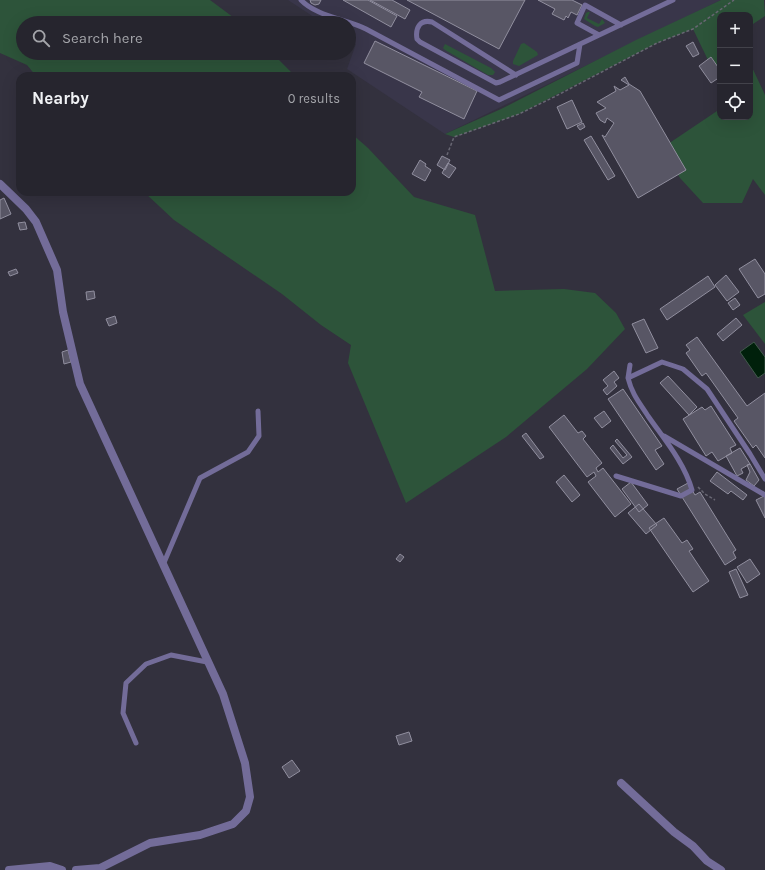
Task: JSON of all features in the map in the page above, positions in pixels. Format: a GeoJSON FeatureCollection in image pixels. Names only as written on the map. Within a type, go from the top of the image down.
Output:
{"type":"FeatureCollection","features":[{"type":"Feature","properties":{"kind":"street"},"geometry":{"type":"LineString","coordinates":[[0,184],[26,209],[36,222],[46,243],[57,270],[63,312],[80,384],[222,694],[245,763],[250,797],[246,811],[233,824],[200,835],[150,843],[100,868],[76,870]]}},
{"type":"Feature","properties":{"kind":"street"},"geometry":{"type":"LineString","coordinates":[[621,783],[674,832],[693,846],[707,861],[720,870]]}},
{"type":"Feature","properties":{"kind":"street"},"geometry":{"type":"LineString","coordinates":[[9,870],[50,866],[62,870]]}},
{"type":"Feature","properties":{"kind":"lane"},"geometry":{"type":"LineString","coordinates":[[301,0],[330,16]]}},
{"type":"Feature","properties":{"kind":"lane"},"geometry":{"type":"LineString","coordinates":[[516,75],[432,22],[426,20],[421,22],[416,31],[417,39],[420,42],[496,83],[516,75],[673,0]]}},
{"type":"Feature","properties":{"kind":"lane"},"geometry":{"type":"LineString","coordinates":[[599,35],[577,23],[585,5],[621,25]]}},
{"type":"Feature","properties":{"kind":"lane"},"geometry":{"type":"LineString","coordinates":[[356,23],[500,100],[577,63],[580,44]]}},
{"type":"Feature","properties":{"kind":"lane"},"geometry":{"type":"LineString","coordinates":[[628,378],[662,362],[683,369],[707,389],[750,454],[765,480]]}},
{"type":"Feature","properties":{"kind":"lane"},"geometry":{"type":"LineString","coordinates":[[616,476],[681,496],[692,490],[688,478],[661,434],[631,391],[628,378],[630,365]]}},
{"type":"Feature","properties":{"kind":"lane"},"geometry":{"type":"LineString","coordinates":[[163,565],[200,478],[248,452],[259,436],[258,411]]}},
{"type":"Feature","properties":{"kind":"lane"},"geometry":{"type":"LineString","coordinates":[[661,434],[765,495]]}},
{"type":"Feature","properties":{"kind":"lane"},"geometry":{"type":"LineString","coordinates":[[136,743],[123,713],[126,683],[146,664],[171,655],[207,662]]}},
{"type":"Feature","properties":{"kind":"path"},"geometry":{"type":"LineString","coordinates":[[447,155],[454,137],[519,114],[657,43],[693,29],[734,0]]}},
{"type":"Feature","properties":{"kind":"path"},"geometry":{"type":"LineString","coordinates":[[688,478],[705,494],[715,500]]}},
{"type":"Feature","properties":{"kind":"shaded area"},"geometry":{"type":"Polygon","coordinates":[[[0,0],[210,0],[232,16],[16,16],[16,60],[279,60],[291,72],[33,72],[27,65],[0,53],[0,0]]]}},
{"type":"Feature","properties":{"kind":"shaded area"},"geometry":{"type":"Polygon","coordinates":[[[288,0],[721,0],[445,134],[356,75],[356,72],[352,72],[347,69],[350,60],[356,60],[356,16],[312,16],[288,0]]]}},
{"type":"Feature","properties":{"kind":"shaded area"},"geometry":{"type":"Polygon","coordinates":[[[721,0],[764,0],[765,16],[753,24],[753,12],[717,12],[717,79],[693,29],[657,43],[519,114],[454,137],[445,134],[501,109],[636,40],[721,0]]]}},
{"type":"Feature","properties":{"kind":"shaded area"},"geometry":{"type":"Polygon","coordinates":[[[590,12],[587,18],[599,24],[602,19],[605,23],[598,27],[584,19],[586,13],[590,12]]]}},
{"type":"Feature","properties":{"kind":"shaded area"},"geometry":{"type":"Polygon","coordinates":[[[524,43],[537,52],[538,55],[519,66],[513,64],[521,44],[524,43]]]}},
{"type":"Feature","properties":{"kind":"shaded area"},"geometry":{"type":"Polygon","coordinates":[[[445,44],[491,68],[495,72],[493,75],[488,75],[445,50],[443,48],[445,44]]]}},
{"type":"Feature","properties":{"kind":"shaded area"},"geometry":{"type":"Polygon","coordinates":[[[753,69],[765,95],[765,195],[753,179],[742,203],[703,203],[680,178],[662,148],[717,111],[717,120],[753,120],[753,69]]]}},
{"type":"Feature","properties":{"kind":"shaded area"},"geometry":{"type":"Polygon","coordinates":[[[356,138],[368,148],[414,197],[475,215],[495,291],[564,289],[595,293],[616,313],[625,329],[587,369],[506,437],[406,503],[348,363],[351,345],[321,325],[282,294],[174,220],[148,196],[356,196],[356,138]]]}},
{"type":"Feature","properties":{"kind":"shaded area"},"geometry":{"type":"Polygon","coordinates":[[[765,302],[765,344],[743,315],[765,302]]]}},
{"type":"Feature","properties":{"kind":"shaded area"},"geometry":{"type":"Polygon","coordinates":[[[754,342],[765,357],[765,373],[758,378],[740,352],[754,342]]]}},
{"type":"Feature","properties":{"kind":"building"},"geometry":{"type":"Polygon","coordinates":[[[310,0],[321,0],[319,4],[315,5],[311,3],[310,0]]]}},
{"type":"Feature","properties":{"kind":"building"},"geometry":{"type":"Polygon","coordinates":[[[343,0],[368,0],[397,16],[391,27],[343,0]]]}},
{"type":"Feature","properties":{"kind":"building"},"geometry":{"type":"Polygon","coordinates":[[[370,0],[392,0],[410,10],[405,19],[370,0]]]}},
{"type":"Feature","properties":{"kind":"building"},"geometry":{"type":"Polygon","coordinates":[[[407,0],[525,0],[499,49],[407,0]]]}},
{"type":"Feature","properties":{"kind":"building"},"geometry":{"type":"Polygon","coordinates":[[[538,0],[572,0],[582,5],[577,15],[571,12],[568,18],[566,16],[564,20],[552,14],[555,9],[538,0]]]}},
{"type":"Feature","properties":{"kind":"building"},"geometry":{"type":"Polygon","coordinates":[[[375,41],[477,91],[464,119],[419,97],[422,92],[364,63],[375,41]]]}},
{"type":"Feature","properties":{"kind":"building"},"geometry":{"type":"Polygon","coordinates":[[[693,42],[699,54],[693,57],[686,46],[693,42]]]}},
{"type":"Feature","properties":{"kind":"building"},"geometry":{"type":"Polygon","coordinates":[[[711,57],[717,66],[717,79],[711,83],[699,66],[711,57]]]}},
{"type":"Feature","properties":{"kind":"building"},"geometry":{"type":"Polygon","coordinates":[[[625,77],[629,84],[640,91],[686,170],[638,198],[602,135],[605,137],[614,123],[607,118],[605,123],[600,120],[596,113],[606,108],[597,102],[616,91],[614,86],[620,90],[629,85],[621,80],[625,77]]]}},
{"type":"Feature","properties":{"kind":"building"},"geometry":{"type":"Polygon","coordinates":[[[572,100],[582,122],[567,129],[557,107],[572,100]]]}},
{"type":"Feature","properties":{"kind":"building"},"geometry":{"type":"Polygon","coordinates":[[[583,123],[585,127],[580,130],[577,126],[583,123]]]}},
{"type":"Feature","properties":{"kind":"building"},"geometry":{"type":"Polygon","coordinates":[[[591,136],[615,176],[608,180],[584,140],[591,136]]]}},
{"type":"Feature","properties":{"kind":"building"},"geometry":{"type":"Polygon","coordinates":[[[442,156],[450,160],[445,170],[437,165],[442,156]]]}},
{"type":"Feature","properties":{"kind":"building"},"geometry":{"type":"Polygon","coordinates":[[[420,160],[431,170],[425,181],[412,174],[420,160]]]}},
{"type":"Feature","properties":{"kind":"building"},"geometry":{"type":"Polygon","coordinates":[[[448,163],[456,168],[449,178],[442,173],[448,163]]]}},
{"type":"Feature","properties":{"kind":"building"},"geometry":{"type":"Polygon","coordinates":[[[4,198],[11,214],[0,219],[0,200],[4,198]]]}},
{"type":"Feature","properties":{"kind":"building"},"geometry":{"type":"Polygon","coordinates":[[[25,222],[27,229],[20,230],[18,223],[25,222]]]}},
{"type":"Feature","properties":{"kind":"building"},"geometry":{"type":"Polygon","coordinates":[[[755,259],[765,274],[765,294],[758,298],[739,269],[755,259]]]}},
{"type":"Feature","properties":{"kind":"building"},"geometry":{"type":"Polygon","coordinates":[[[16,269],[18,273],[10,276],[8,272],[16,269]]]}},
{"type":"Feature","properties":{"kind":"building"},"geometry":{"type":"Polygon","coordinates":[[[726,275],[739,292],[727,301],[715,285],[726,275]]]}},
{"type":"Feature","properties":{"kind":"building"},"geometry":{"type":"Polygon","coordinates":[[[708,276],[715,287],[667,320],[660,309],[708,276]]]}},
{"type":"Feature","properties":{"kind":"building"},"geometry":{"type":"Polygon","coordinates":[[[94,291],[95,298],[87,300],[86,292],[94,291]]]}},
{"type":"Feature","properties":{"kind":"building"},"geometry":{"type":"Polygon","coordinates":[[[735,298],[740,305],[733,310],[728,303],[735,298]]]}},
{"type":"Feature","properties":{"kind":"building"},"geometry":{"type":"Polygon","coordinates":[[[115,316],[117,323],[109,326],[106,319],[115,316]]]}},
{"type":"Feature","properties":{"kind":"building"},"geometry":{"type":"Polygon","coordinates":[[[736,318],[742,325],[723,341],[717,334],[736,318]]]}},
{"type":"Feature","properties":{"kind":"building"},"geometry":{"type":"Polygon","coordinates":[[[644,319],[658,348],[646,353],[632,324],[644,319]]]}},
{"type":"Feature","properties":{"kind":"building"},"geometry":{"type":"Polygon","coordinates":[[[697,337],[747,406],[765,393],[765,458],[756,445],[753,448],[734,421],[738,418],[706,373],[702,376],[686,353],[690,350],[686,345],[697,337]]]}},
{"type":"Feature","properties":{"kind":"building"},"geometry":{"type":"Polygon","coordinates":[[[68,350],[71,362],[64,364],[62,352],[68,350]]]}},
{"type":"Feature","properties":{"kind":"building"},"geometry":{"type":"Polygon","coordinates":[[[614,371],[619,378],[614,382],[617,386],[607,395],[603,390],[608,386],[603,380],[614,371]]]}},
{"type":"Feature","properties":{"kind":"building"},"geometry":{"type":"Polygon","coordinates":[[[668,376],[697,407],[689,415],[660,383],[668,376]]]}},
{"type":"Feature","properties":{"kind":"building"},"geometry":{"type":"Polygon","coordinates":[[[623,389],[662,446],[655,450],[664,464],[656,470],[608,399],[623,389]]]}},
{"type":"Feature","properties":{"kind":"building"},"geometry":{"type":"Polygon","coordinates":[[[711,406],[736,445],[730,448],[732,453],[718,461],[712,452],[706,456],[683,419],[702,407],[705,410],[711,406]]]}},
{"type":"Feature","properties":{"kind":"building"},"geometry":{"type":"Polygon","coordinates":[[[604,411],[611,421],[602,428],[594,418],[604,411]]]}},
{"type":"Feature","properties":{"kind":"building"},"geometry":{"type":"Polygon","coordinates":[[[564,415],[578,433],[582,431],[586,436],[583,439],[602,463],[596,468],[598,472],[603,468],[631,504],[615,517],[588,482],[596,476],[594,472],[587,477],[549,427],[564,415]]]}},
{"type":"Feature","properties":{"kind":"building"},"geometry":{"type":"Polygon","coordinates":[[[526,433],[544,457],[540,459],[522,436],[526,433]]]}},
{"type":"Feature","properties":{"kind":"building"},"geometry":{"type":"Polygon","coordinates":[[[617,439],[632,457],[623,464],[610,448],[613,445],[623,458],[627,455],[615,441],[617,439]]]}},
{"type":"Feature","properties":{"kind":"building"},"geometry":{"type":"Polygon","coordinates":[[[740,448],[750,464],[741,469],[743,473],[737,476],[726,456],[740,448]]]}},
{"type":"Feature","properties":{"kind":"building"},"geometry":{"type":"Polygon","coordinates":[[[750,464],[759,480],[754,486],[746,480],[750,472],[747,465],[750,464]]]}},
{"type":"Feature","properties":{"kind":"building"},"geometry":{"type":"Polygon","coordinates":[[[717,472],[747,495],[743,500],[731,491],[728,494],[710,481],[717,472]]]}},
{"type":"Feature","properties":{"kind":"building"},"geometry":{"type":"Polygon","coordinates":[[[564,475],[580,495],[572,502],[556,482],[564,475]]]}},
{"type":"Feature","properties":{"kind":"building"},"geometry":{"type":"Polygon","coordinates":[[[631,482],[648,505],[639,512],[622,489],[631,482]]]}},
{"type":"Feature","properties":{"kind":"building"},"geometry":{"type":"Polygon","coordinates":[[[688,483],[695,495],[700,492],[736,550],[733,552],[736,558],[725,565],[677,489],[688,483]]]}},
{"type":"Feature","properties":{"kind":"building"},"geometry":{"type":"Polygon","coordinates":[[[764,496],[765,497],[765,518],[756,500],[764,496]]]}},
{"type":"Feature","properties":{"kind":"building"},"geometry":{"type":"Polygon","coordinates":[[[639,504],[657,525],[646,534],[628,513],[639,504]]]}},
{"type":"Feature","properties":{"kind":"building"},"geometry":{"type":"Polygon","coordinates":[[[664,518],[682,543],[687,540],[693,549],[689,551],[709,581],[693,592],[649,528],[664,518]]]}},
{"type":"Feature","properties":{"kind":"building"},"geometry":{"type":"Polygon","coordinates":[[[400,554],[404,557],[400,562],[396,559],[400,554]]]}},
{"type":"Feature","properties":{"kind":"building"},"geometry":{"type":"Polygon","coordinates":[[[750,559],[760,574],[747,583],[737,567],[750,559]]]}},
{"type":"Feature","properties":{"kind":"building"},"geometry":{"type":"Polygon","coordinates":[[[736,569],[748,595],[740,598],[729,572],[736,569]]]}},
{"type":"Feature","properties":{"kind":"building"},"geometry":{"type":"Polygon","coordinates":[[[409,732],[412,741],[399,745],[396,736],[409,732]]]}},
{"type":"Feature","properties":{"kind":"building"},"geometry":{"type":"Polygon","coordinates":[[[292,760],[300,771],[289,778],[282,767],[292,760]]]}}]}
